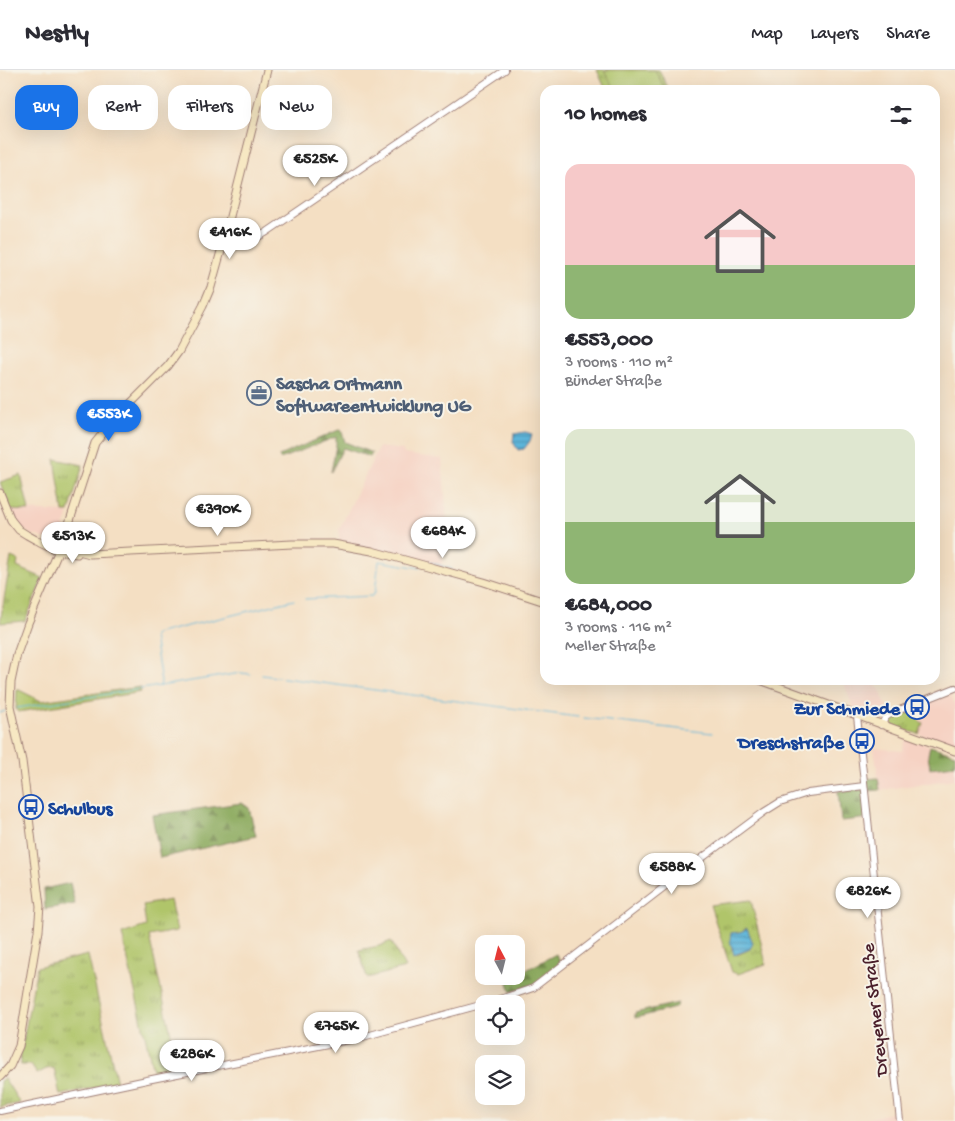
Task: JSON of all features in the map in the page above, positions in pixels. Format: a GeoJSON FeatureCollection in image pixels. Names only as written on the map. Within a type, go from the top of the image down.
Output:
{"type":"FeatureCollection","features":[{"type":"Feature","properties":{"kind":"main road"},"geometry":{"type":"LineString","coordinates":[[0,1077],[10,1066],[18,1046],[38,931],[40,908],[22,761],[11,716],[10,695],[14,669],[22,639],[75,508],[95,443],[112,422],[162,373],[176,356],[204,306],[244,169],[267,70]]}},
{"type":"Feature","properties":{"kind":"main road"},"geometry":{"type":"LineString","coordinates":[[0,493],[11,520],[19,530],[36,540],[60,548],[90,554],[292,544],[333,544],[372,551],[484,582],[540,600]]}},
{"type":"Feature","properties":{"kind":"main road"},"geometry":{"type":"LineString","coordinates":[[773,685],[955,751]]}},
{"type":"Feature","properties":{"kind":"street"},"geometry":{"type":"LineString","coordinates":[[223,244],[235,246],[244,244],[267,232],[505,70]]}},
{"type":"Feature","properties":{"kind":"street"},"geometry":{"type":"LineString","coordinates":[[881,725],[886,716],[955,688]]}},
{"type":"Feature","properties":{"kind":"street","name":"Dreyener Straße"},"geometry":{"type":"LineString","coordinates":[[857,716],[900,1121]]}},
{"type":"Feature","properties":{"kind":"street"},"geometry":{"type":"LineString","coordinates":[[512,995],[534,988],[756,818],[780,802],[808,792],[864,786]]}},
{"type":"Feature","properties":{"kind":"street"},"geometry":{"type":"LineString","coordinates":[[0,1111],[359,1038],[475,1006]]}},
{"type":"Feature","properties":{"kind":"shaded area"},"geometry":{"type":"Polygon","coordinates":[[[379,447],[403,450],[404,454],[442,459],[449,544],[442,545],[442,568],[342,543],[339,540],[339,530],[379,447]]]}},
{"type":"Feature","properties":{"kind":"shaded area"},"geometry":{"type":"Polygon","coordinates":[[[10,510],[69,512],[61,538],[51,540],[31,534],[18,526],[10,510]]]}},
{"type":"Feature","properties":{"kind":"shaded area"},"geometry":{"type":"Polygon","coordinates":[[[845,685],[876,685],[879,688],[888,710],[870,718],[855,712],[845,685]]]}},
{"type":"Feature","properties":{"kind":"shaded area"},"geometry":{"type":"Polygon","coordinates":[[[951,695],[955,706],[955,747],[919,734],[917,720],[921,709],[925,708],[924,704],[951,695]]]}},
{"type":"Feature","properties":{"kind":"shaded area"},"geometry":{"type":"Polygon","coordinates":[[[907,737],[930,746],[928,755],[930,768],[955,765],[955,779],[880,790],[874,748],[902,751],[907,737]]]}},
{"type":"Feature","properties":{"kind":"shaded area"},"geometry":{"type":"Polygon","coordinates":[[[895,1112],[896,1121],[857,1121],[895,1112]]]}},
{"type":"Feature","properties":{"kind":"green space"},"geometry":{"type":"Polygon","coordinates":[[[597,70],[659,70],[666,85],[604,85],[597,70]]]}},
{"type":"Feature","properties":{"kind":"green space"},"geometry":{"type":"Polygon","coordinates":[[[604,70],[655,70],[663,85],[612,85],[604,70]]]}},
{"type":"Feature","properties":{"kind":"green space"},"geometry":{"type":"Polygon","coordinates":[[[341,429],[345,442],[372,453],[370,457],[343,448],[331,472],[336,437],[280,459],[279,456],[341,429]]]}},
{"type":"Feature","properties":{"kind":"green space"},"geometry":{"type":"Polygon","coordinates":[[[55,459],[83,465],[69,512],[63,512],[55,459]]]}},
{"type":"Feature","properties":{"kind":"green space"},"geometry":{"type":"Polygon","coordinates":[[[21,475],[29,511],[10,510],[0,482],[21,475]]]}},
{"type":"Feature","properties":{"kind":"green space"},"geometry":{"type":"Polygon","coordinates":[[[11,557],[18,560],[17,567],[43,578],[25,621],[0,623],[11,557]]]}},
{"type":"Feature","properties":{"kind":"green space"},"geometry":{"type":"Polygon","coordinates":[[[140,687],[141,692],[18,712],[16,710],[17,689],[41,701],[140,687]]]}},
{"type":"Feature","properties":{"kind":"green space"},"geometry":{"type":"Polygon","coordinates":[[[924,704],[925,708],[921,710],[918,720],[923,723],[919,734],[891,726],[888,721],[889,718],[908,710],[909,712],[924,704]]]}},
{"type":"Feature","properties":{"kind":"green space"},"geometry":{"type":"Polygon","coordinates":[[[930,746],[955,754],[955,765],[930,768],[928,755],[930,746]]]}},
{"type":"Feature","properties":{"kind":"green space"},"geometry":{"type":"Polygon","coordinates":[[[878,778],[880,790],[868,791],[871,818],[841,821],[838,791],[867,789],[866,779],[878,778]]]}},
{"type":"Feature","properties":{"kind":"green space"},"geometry":{"type":"Polygon","coordinates":[[[242,803],[249,808],[256,836],[160,858],[152,815],[242,803]]]}},
{"type":"Feature","properties":{"kind":"green space"},"geometry":{"type":"Polygon","coordinates":[[[70,883],[75,904],[45,909],[44,889],[70,883]]]}},
{"type":"Feature","properties":{"kind":"green space"},"geometry":{"type":"Polygon","coordinates":[[[170,900],[177,931],[149,936],[179,1070],[154,1075],[122,934],[146,926],[143,905],[170,900]]]}},
{"type":"Feature","properties":{"kind":"green space"},"geometry":{"type":"Polygon","coordinates":[[[751,900],[766,964],[738,974],[732,972],[710,905],[751,900]],[[746,928],[741,932],[731,933],[732,950],[737,955],[750,949],[746,928]]]}},
{"type":"Feature","properties":{"kind":"green space"},"geometry":{"type":"Polygon","coordinates":[[[391,941],[405,968],[367,978],[359,950],[379,946],[391,941]]]}},
{"type":"Feature","properties":{"kind":"green space"},"geometry":{"type":"Polygon","coordinates":[[[556,954],[562,965],[536,984],[511,992],[509,985],[525,985],[525,971],[556,954]]]}},
{"type":"Feature","properties":{"kind":"green space"},"geometry":{"type":"Polygon","coordinates":[[[88,955],[117,1083],[60,1095],[54,1068],[46,1069],[37,1074],[31,1065],[21,1065],[20,1057],[37,967],[88,955]]]}},
{"type":"Feature","properties":{"kind":"green space"},"geometry":{"type":"Polygon","coordinates":[[[678,1003],[675,1008],[635,1018],[635,1013],[678,1003]]]}},
{"type":"Feature","properties":{"kind":"green space"},"geometry":{"type":"Polygon","coordinates":[[[4,1078],[20,1103],[0,1107],[0,1081],[4,1078]]]}},
{"type":"Feature","properties":{"kind":"water"},"geometry":{"type":"Polygon","coordinates":[[[525,432],[532,434],[530,441],[524,449],[518,450],[513,442],[514,434],[525,432]]]}},
{"type":"Feature","properties":{"kind":"water"},"geometry":{"type":"Polygon","coordinates":[[[747,928],[753,943],[750,949],[734,955],[730,940],[731,933],[741,932],[747,928]]]}},
{"type":"Feature","properties":{"kind":"waterway"},"geometry":{"type":"LineString","coordinates":[[423,560],[452,569]]}},
{"type":"Feature","properties":{"kind":"waterway"},"geometry":{"type":"LineString","coordinates":[[305,599],[372,596],[375,592],[379,561],[420,568]]}},
{"type":"Feature","properties":{"kind":"waterway"},"geometry":{"type":"LineString","coordinates":[[17,708],[160,686],[155,634],[294,600]]}},
{"type":"Feature","properties":{"kind":"waterway"},"geometry":{"type":"LineString","coordinates":[[160,686],[241,673],[250,674]]}},
{"type":"Feature","properties":{"kind":"waterway"},"geometry":{"type":"LineString","coordinates":[[262,675],[578,717]]}},
{"type":"Feature","properties":{"kind":"waterway"},"geometry":{"type":"LineString","coordinates":[[0,713],[5,711]]}},
{"type":"Feature","properties":{"kind":"waterway"},"geometry":{"type":"LineString","coordinates":[[584,718],[712,733]]}},
{"type":"Feature","properties":{"kind":"place","name":"Sascha Ortmann Softwareentwicklung UG"},"geometry":{"type":"Point","coordinates":[259,393]}},
{"type":"Feature","properties":{"kind":"place","name":"Zur Schmiede"},"geometry":{"type":"Point","coordinates":[917,707]}},
{"type":"Feature","properties":{"kind":"place","name":"Dreschstraße"},"geometry":{"type":"Point","coordinates":[862,741]}},
{"type":"Feature","properties":{"kind":"place","name":"Schulbus"},"geometry":{"type":"Point","coordinates":[31,807]}}]}
